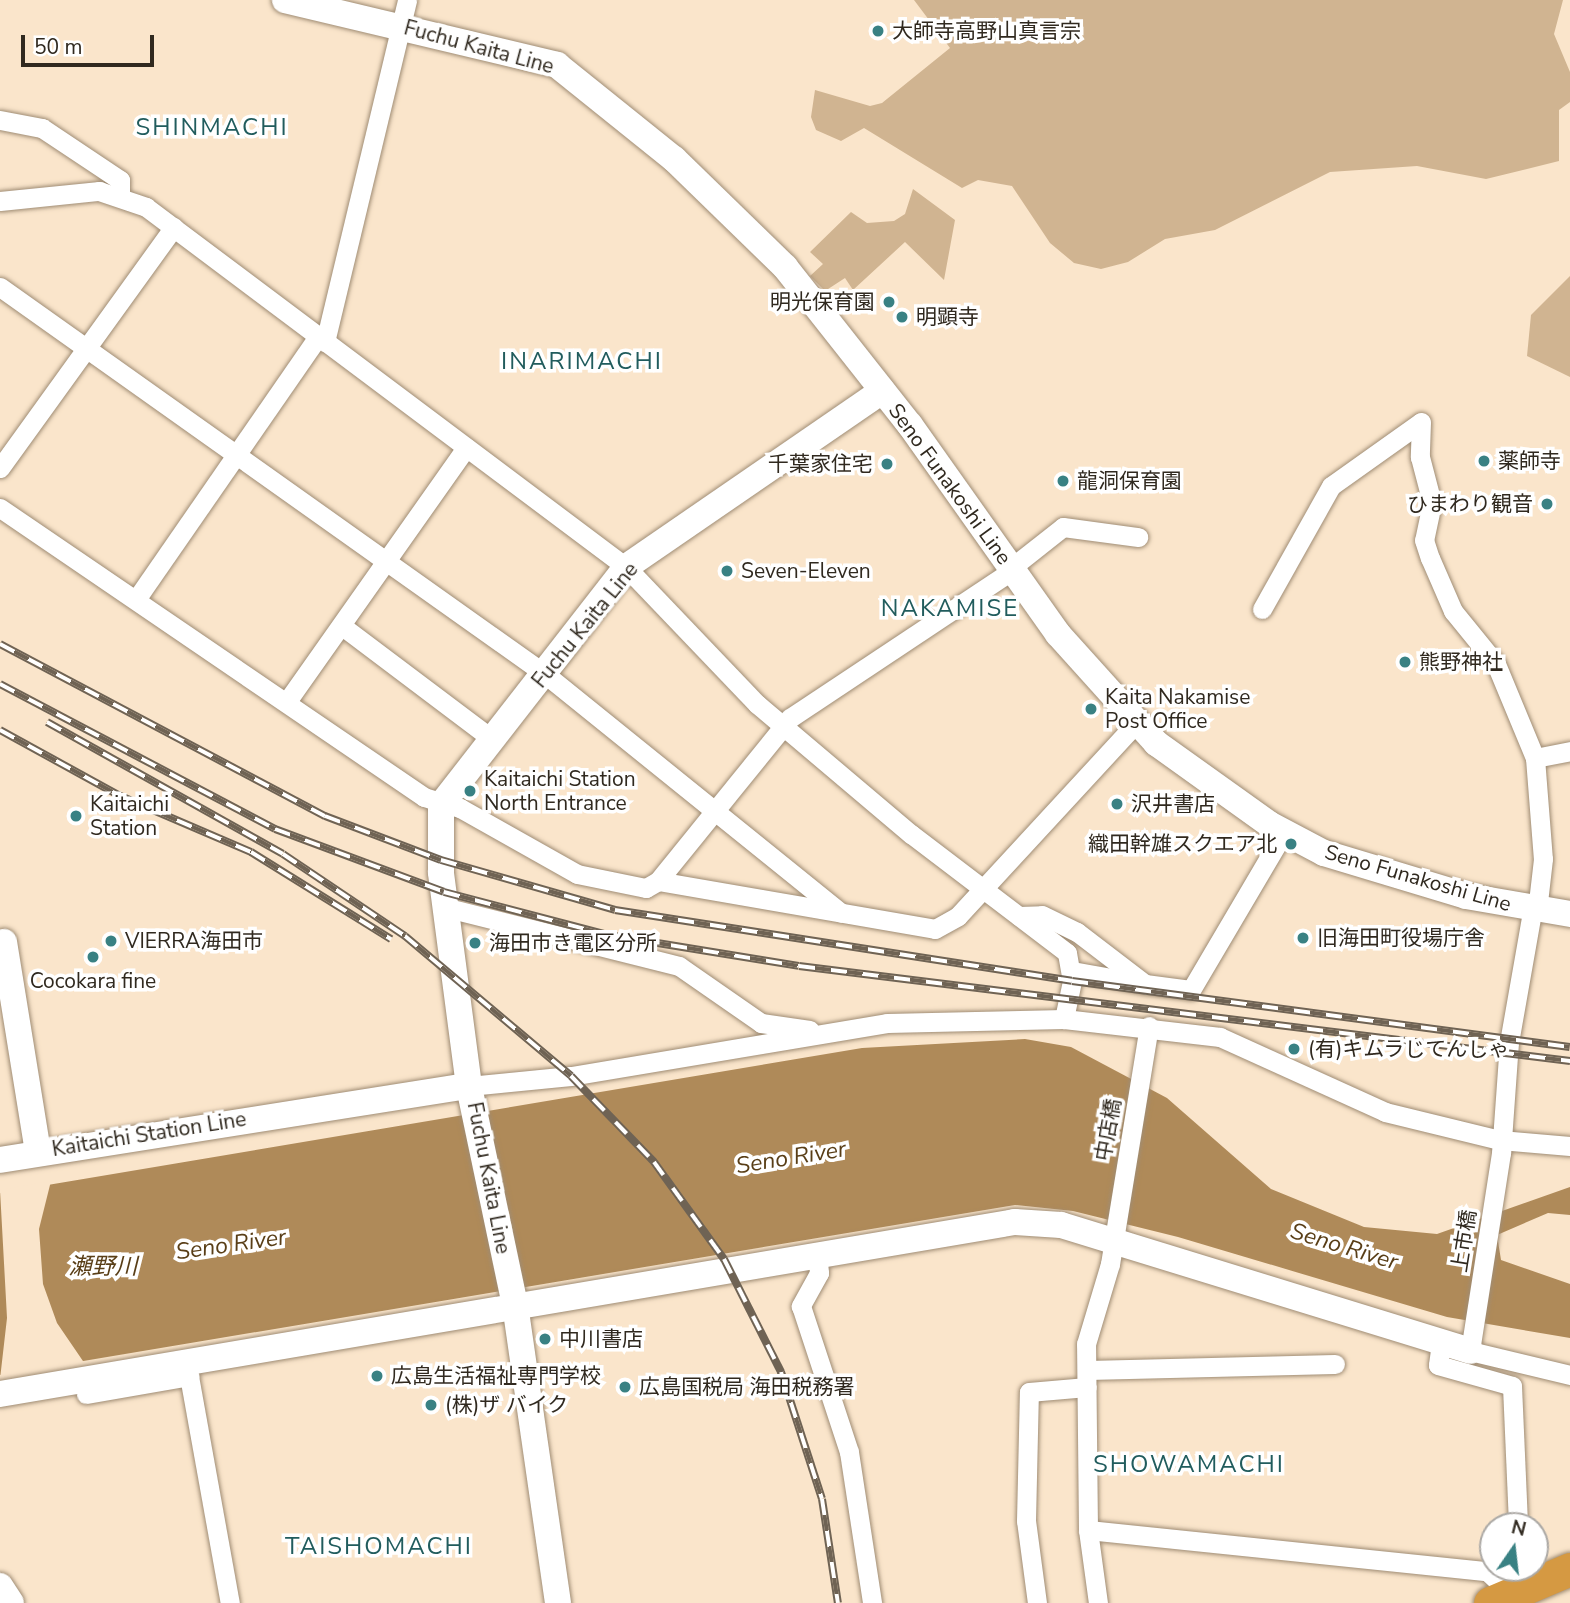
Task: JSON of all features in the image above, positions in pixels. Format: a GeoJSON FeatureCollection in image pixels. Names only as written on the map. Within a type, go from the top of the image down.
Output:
{"type":"FeatureCollection","features":[{"type":"Feature","properties":{"kind":"highway"},"geometry":{"type":"LineString","coordinates":[[1516,1592],[1570,1569]]}},
{"type":"Feature","properties":{"kind":"main road","name":"Fuchu Kaita Line"},"geometry":{"type":"LineString","coordinates":[[285,0],[400,25],[557,65],[740,221],[785,267],[882,391],[626,567],[441,805],[448,908],[472,1095],[513,1298],[558,1603]]}},
{"type":"Feature","properties":{"kind":"main road","name":"Seno Funakoshi Line"},"geometry":{"type":"LineString","coordinates":[[882,391],[1090,674],[1136,723],[1284,832],[1351,862],[1535,911],[1570,914]]}},
{"type":"Feature","properties":{"kind":"main road","name":"Kaitaichi Station Line"},"geometry":{"type":"LineString","coordinates":[[4,942],[38,1151],[472,1095]]}},
{"type":"Feature","properties":{"kind":"main road"},"geometry":{"type":"LineString","coordinates":[[0,1160],[38,1151]]}},
{"type":"Feature","properties":{"kind":"main road"},"geometry":{"type":"LineString","coordinates":[[0,1394],[136,1377],[513,1298],[1015,1222],[1061,1225],[1113,1233],[1441,1343],[1471,1343]]}},
{"type":"Feature","properties":{"kind":"main road"},"geometry":{"type":"LineString","coordinates":[[0,1586],[11,1603]]}},
{"type":"Feature","properties":{"kind":"street"},"geometry":{"type":"LineString","coordinates":[[138,598],[321,339],[407,0]]}},
{"type":"Feature","properties":{"kind":"street"},"geometry":{"type":"LineString","coordinates":[[0,120],[42,128],[120,180],[121,195]]}},
{"type":"Feature","properties":{"kind":"street"},"geometry":{"type":"LineString","coordinates":[[0,201],[99,191],[121,195],[173,228],[626,567],[783,726],[981,891],[1067,953],[1078,972],[1191,990],[1284,832]]}},
{"type":"Feature","properties":{"kind":"street"},"geometry":{"type":"LineString","coordinates":[[0,468],[173,228]]}},
{"type":"Feature","properties":{"kind":"street"},"geometry":{"type":"LineString","coordinates":[[0,287],[545,674],[713,813],[846,917]]}},
{"type":"Feature","properties":{"kind":"street","name":"上市橋"},"geometry":{"type":"LineString","coordinates":[[1262,609],[1331,486],[1421,422],[1420,457],[1432,503],[1424,540],[1453,611],[1496,664],[1535,758],[1543,859],[1509,1042],[1501,1147],[1471,1343]]}},
{"type":"Feature","properties":{"kind":"street"},"geometry":{"type":"LineString","coordinates":[[288,700],[466,448]]}},
{"type":"Feature","properties":{"kind":"street"},"geometry":{"type":"LineString","coordinates":[[0,508],[138,598],[441,805],[460,808],[577,874],[646,888],[658,881],[783,726],[1012,569],[1063,527],[1138,537]]}},
{"type":"Feature","properties":{"kind":"street"},"geometry":{"type":"LineString","coordinates":[[342,626],[492,739]]}},
{"type":"Feature","properties":{"kind":"street"},"geometry":{"type":"LineString","coordinates":[[658,881],[846,917],[935,929],[981,891],[1136,723]]}},
{"type":"Feature","properties":{"kind":"street"},"geometry":{"type":"LineString","coordinates":[[1535,758],[1570,751]]}},
{"type":"Feature","properties":{"kind":"street"},"geometry":{"type":"LineString","coordinates":[[448,908],[679,966],[761,1023],[829,1033]]}},
{"type":"Feature","properties":{"kind":"street"},"geometry":{"type":"LineString","coordinates":[[1019,916],[1042,915],[1069,928],[1145,984]]}},
{"type":"Feature","properties":{"kind":"street"},"geometry":{"type":"LineString","coordinates":[[1064,1019],[1078,972],[1069,928]]}},
{"type":"Feature","properties":{"kind":"street"},"geometry":{"type":"LineString","coordinates":[[472,1095],[829,1033],[937,1019],[1064,1019],[1148,1034],[1220,1037],[1385,1112],[1501,1147],[1570,1146]]}},
{"type":"Feature","properties":{"kind":"street","name":"中店橋"},"geometry":{"type":"LineString","coordinates":[[1098,1603],[1088,1530],[1086,1344],[1113,1233],[1148,1034]]}},
{"type":"Feature","properties":{"kind":"street"},"geometry":{"type":"LineString","coordinates":[[817,1253],[819,1273],[801,1306],[849,1452],[872,1603]]}},
{"type":"Feature","properties":{"kind":"street"},"geometry":{"type":"LineString","coordinates":[[1441,1343],[1438,1365],[1512,1386],[1517,1512]]}},
{"type":"Feature","properties":{"kind":"street"},"geometry":{"type":"LineString","coordinates":[[1471,1343],[1570,1375]]}},
{"type":"Feature","properties":{"kind":"street"},"geometry":{"type":"LineString","coordinates":[[1037,1603],[1026,1521],[1029,1392],[1087,1379],[1335,1364]]}},
{"type":"Feature","properties":{"kind":"street"},"geometry":{"type":"LineString","coordinates":[[86,1394],[136,1377],[189,1376],[230,1603]]}},
{"type":"Feature","properties":{"kind":"street"},"geometry":{"type":"LineString","coordinates":[[1088,1530],[1487,1571],[1516,1592]]}},
{"type":"Feature","properties":{"kind":"shaded area"},"geometry":{"type":"Polygon","coordinates":[[[914,0],[1563,0],[1554,34],[1570,72],[1570,102],[1559,110],[1559,161],[1486,179],[1417,166],[1330,172],[1215,230],[1165,239],[1128,262],[1101,269],[1074,263],[1050,243],[1012,186],[978,180],[962,188],[864,128],[841,141],[816,130],[811,117],[815,90],[870,106],[882,103],[950,48],[914,0]]]}},
{"type":"Feature","properties":{"kind":"shaded area"},"geometry":{"type":"Polygon","coordinates":[[[913,189],[955,220],[944,280],[905,242],[853,290],[845,278],[825,291],[810,276],[823,264],[810,252],[851,212],[867,223],[894,221],[905,214],[913,189]]]}},
{"type":"Feature","properties":{"kind":"shaded area"},"geometry":{"type":"Polygon","coordinates":[[[1570,276],[1570,377],[1527,356],[1531,315],[1570,276]]]}},
{"type":"Feature","properties":{"kind":"water","name":"瀬野川"},"geometry":{"type":"Polygon","coordinates":[[[1025,1039],[1071,1047],[1167,1098],[1271,1189],[1364,1227],[1437,1234],[1570,1187],[1570,1215],[1548,1213],[1497,1235],[1501,1260],[1570,1284],[1570,1338],[1447,1317],[1178,1237],[1073,1211],[1015,1205],[0,1375],[0,1193],[862,1048],[1025,1039]]]}},
{"type":"Feature","properties":{"kind":"pier"},"geometry":{"type":"Polygon","coordinates":[[[51,1181],[39,1229],[43,1284],[57,1323],[85,1364],[0,1379],[7,1318],[0,1190],[51,1181]]]}},
{"type":"Feature","properties":{"kind":"railway"},"geometry":{"type":"LineString","coordinates":[[0,644],[325,816],[441,860],[615,910],[1072,981],[1570,1047]]}},
{"type":"Feature","properties":{"kind":"railway"},"geometry":{"type":"LineString","coordinates":[[0,684],[275,829],[444,892],[608,935],[799,966],[1570,1061]]}},
{"type":"Feature","properties":{"kind":"railway"},"geometry":{"type":"LineString","coordinates":[[47,722],[283,854],[405,936],[571,1076],[654,1162],[724,1259],[781,1372],[822,1499],[838,1603]]}},
{"type":"Feature","properties":{"kind":"railway"},"geometry":{"type":"LineString","coordinates":[[0,730],[118,795],[251,852],[391,939]]}},
{"type":"Feature","properties":{"kind":"place","name":"大師寺高野山真言宗"},"geometry":{"type":"Point","coordinates":[878,31]}},
{"type":"Feature","properties":{"kind":"place","name":"明光保育園"},"geometry":{"type":"Point","coordinates":[889,302]}},
{"type":"Feature","properties":{"kind":"place","name":"明顕寺"},"geometry":{"type":"Point","coordinates":[902,317]}},
{"type":"Feature","properties":{"kind":"place","name":"薬師寺"},"geometry":{"type":"Point","coordinates":[1484,461]}},
{"type":"Feature","properties":{"kind":"place","name":"千葉家住宅"},"geometry":{"type":"Point","coordinates":[887,464]}},
{"type":"Feature","properties":{"kind":"place","name":"龍洞保育園"},"geometry":{"type":"Point","coordinates":[1063,481]}},
{"type":"Feature","properties":{"kind":"place","name":"ひまわり観音"},"geometry":{"type":"Point","coordinates":[1547,504]}},
{"type":"Feature","properties":{"kind":"place","name":"Seven-Eleven"},"geometry":{"type":"Point","coordinates":[727,571]}},
{"type":"Feature","properties":{"kind":"place","name":"熊野神社"},"geometry":{"type":"Point","coordinates":[1405,662]}},
{"type":"Feature","properties":{"kind":"place","name":"Kaita Nakamise Post Office"},"geometry":{"type":"Point","coordinates":[1091,709]}},
{"type":"Feature","properties":{"kind":"place","name":"Kaitaichi Station North Entrance"},"geometry":{"type":"Point","coordinates":[470,791]}},
{"type":"Feature","properties":{"kind":"place","name":"沢井書店"},"geometry":{"type":"Point","coordinates":[1117,804]}},
{"type":"Feature","properties":{"kind":"place","name":"Kaitaichi Station"},"geometry":{"type":"Point","coordinates":[76,816]}},
{"type":"Feature","properties":{"kind":"place","name":"織田幹雄スクエア北"},"geometry":{"type":"Point","coordinates":[1291,844]}},
{"type":"Feature","properties":{"kind":"place","name":"旧海田町役場庁舎"},"geometry":{"type":"Point","coordinates":[1303,938]}},
{"type":"Feature","properties":{"kind":"place","name":"VIERRA海田市"},"geometry":{"type":"Point","coordinates":[111,941]}},
{"type":"Feature","properties":{"kind":"place","name":"海田市き電区分所"},"geometry":{"type":"Point","coordinates":[475,943]}},
{"type":"Feature","properties":{"kind":"place","name":"Cocokara fine"},"geometry":{"type":"Point","coordinates":[93,957]}},
{"type":"Feature","properties":{"kind":"place","name":"(有)キムラじてんしゃ"},"geometry":{"type":"Point","coordinates":[1294,1049]}},
{"type":"Feature","properties":{"kind":"place","name":"中川書店"},"geometry":{"type":"Point","coordinates":[545,1339]}},
{"type":"Feature","properties":{"kind":"place","name":"広島生活福祉専門学校"},"geometry":{"type":"Point","coordinates":[377,1376]}},
{"type":"Feature","properties":{"kind":"place","name":"広島国税局 海田税務署"},"geometry":{"type":"Point","coordinates":[625,1387]}},
{"type":"Feature","properties":{"kind":"place","name":"(株)ザ バイク"},"geometry":{"type":"Point","coordinates":[431,1405]}},
{"type":"Feature","properties":{"kind":"district","name":"SHINMACHI"},"geometry":{"type":"Point","coordinates":[212,128]}},
{"type":"Feature","properties":{"kind":"district","name":"INARIMACHI"},"geometry":{"type":"Point","coordinates":[582,362]}},
{"type":"Feature","properties":{"kind":"district","name":"NAKAMISE"},"geometry":{"type":"Point","coordinates":[950,609]}},
{"type":"Feature","properties":{"kind":"district","name":"SHOWAMACHI"},"geometry":{"type":"Point","coordinates":[1189,1465]}},
{"type":"Feature","properties":{"kind":"district","name":"TAISHOMACHI"},"geometry":{"type":"Point","coordinates":[379,1547]}},
{"type":"Feature","properties":{"kind":"water label","name":"Seno River"},"geometry":{"type":"Point","coordinates":[791,1158]}},
{"type":"Feature","properties":{"kind":"water label","name":"Seno River"},"geometry":{"type":"Point","coordinates":[231,1245]}},
{"type":"Feature","properties":{"kind":"water label","name":"Seno River"},"geometry":{"type":"Point","coordinates":[1344,1247]}}]}
